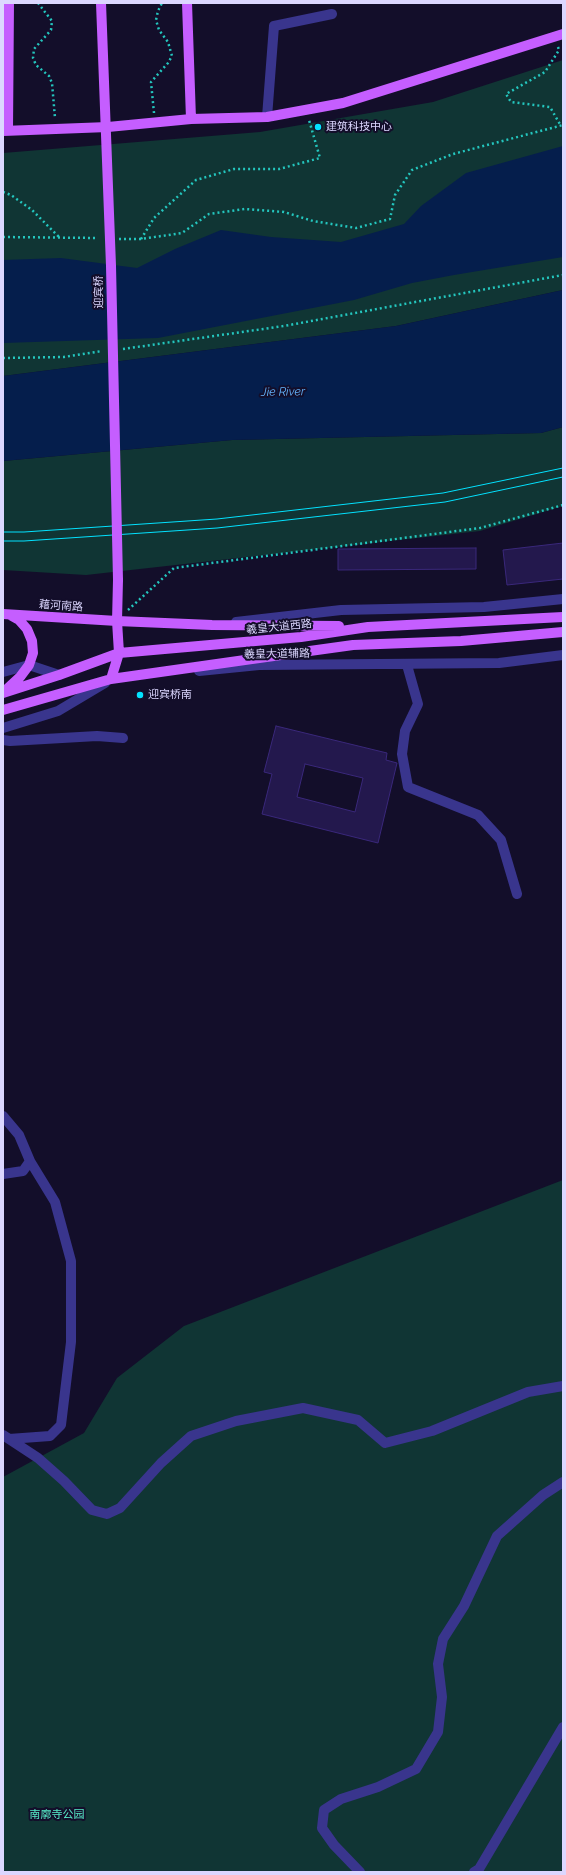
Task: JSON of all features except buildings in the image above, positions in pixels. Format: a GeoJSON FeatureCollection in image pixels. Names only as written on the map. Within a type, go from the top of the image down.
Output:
{"type":"FeatureCollection","features":[{"type":"Feature","properties":{"kind":"main road"},"geometry":{"type":"LineString","coordinates":[[9,3],[5,130],[108,127],[191,119],[268,117],[343,103],[559,36]]}},
{"type":"Feature","properties":{"kind":"main road","name":"迎宾桥"},"geometry":{"type":"LineString","coordinates":[[101,3],[110,266],[118,580],[117,621],[120,653]]}},
{"type":"Feature","properties":{"kind":"main road"},"geometry":{"type":"LineString","coordinates":[[186,3],[191,119]]}},
{"type":"Feature","properties":{"kind":"main road"},"geometry":{"type":"LineString","coordinates":[[3,693],[30,665],[33,653],[32,641],[27,630],[19,620],[6,614]]}},
{"type":"Feature","properties":{"kind":"main road","name":"藉河南路"},"geometry":{"type":"LineString","coordinates":[[6,614],[212,625],[368,627]]}},
{"type":"Feature","properties":{"kind":"main road","name":"羲皇大道西路"},"geometry":{"type":"LineString","coordinates":[[3,693],[120,653],[301,637],[368,627],[563,617]]}},
{"type":"Feature","properties":{"kind":"main road"},"geometry":{"type":"LineString","coordinates":[[3,710],[111,679],[353,645],[461,641],[563,632]]}},
{"type":"Feature","properties":{"kind":"main road"},"geometry":{"type":"LineString","coordinates":[[111,679],[120,653]]}},
{"type":"Feature","properties":{"kind":"street"},"geometry":{"type":"LineString","coordinates":[[268,117],[274,26],[332,14]]}},
{"type":"Feature","properties":{"kind":"street"},"geometry":{"type":"LineString","coordinates":[[212,625],[341,610],[484,607],[563,599]]}},
{"type":"Feature","properties":{"kind":"street","name":"羲皇大道辅路"},"geometry":{"type":"LineString","coordinates":[[3,728],[58,711],[111,679],[259,665],[407,665],[500,663],[563,655]]}},
{"type":"Feature","properties":{"kind":"street"},"geometry":{"type":"LineString","coordinates":[[3,672],[30,665],[59,675]]}},
{"type":"Feature","properties":{"kind":"street"},"geometry":{"type":"LineString","coordinates":[[407,665],[418,704],[405,731],[402,754],[408,787],[478,816],[501,840],[517,894]]}},
{"type":"Feature","properties":{"kind":"street"},"geometry":{"type":"LineString","coordinates":[[3,740],[10,741],[97,736],[123,738]]}},
{"type":"Feature","properties":{"kind":"street"},"geometry":{"type":"LineString","coordinates":[[3,1116],[19,1135],[30,1161],[55,1202],[71,1261],[71,1342],[61,1425],[50,1436],[6,1437]]}},
{"type":"Feature","properties":{"kind":"street"},"geometry":{"type":"LineString","coordinates":[[3,1174],[23,1171],[30,1161]]}},
{"type":"Feature","properties":{"kind":"street"},"geometry":{"type":"LineString","coordinates":[[6,1437],[43,1463],[64,1481],[92,1510],[107,1514],[120,1508],[161,1463],[191,1436],[236,1421],[303,1408],[358,1420],[385,1443],[432,1431],[528,1392],[563,1386]]}},
{"type":"Feature","properties":{"kind":"street"},"geometry":{"type":"LineString","coordinates":[[360,1872],[334,1845],[322,1828],[324,1810],[341,1799],[378,1787],[416,1770],[438,1732],[442,1696],[438,1664],[443,1639],[464,1606],[497,1536],[544,1495],[563,1482]]}},
{"type":"Feature","properties":{"kind":"street"},"geometry":{"type":"LineString","coordinates":[[474,1872],[479,1869],[563,1727]]}},
{"type":"Feature","properties":{"kind":"path"},"geometry":{"type":"LineString","coordinates":[[38,3],[52,21],[51,30],[34,49],[33,58],[36,65],[48,76],[52,83],[55,129]]}},
{"type":"Feature","properties":{"kind":"path"},"geometry":{"type":"LineString","coordinates":[[156,123],[151,82],[168,63],[172,56],[168,42],[159,30],[156,20],[162,3]]}},
{"type":"Feature","properties":{"kind":"path"},"geometry":{"type":"LineString","coordinates":[[112,238],[141,239],[182,234],[209,214],[245,209],[284,212],[313,221],[356,228],[390,219],[395,195],[412,170],[453,154],[562,125],[550,107],[511,102],[506,94],[545,72],[559,50],[559,36]]}},
{"type":"Feature","properties":{"kind":"path"},"geometry":{"type":"LineString","coordinates":[[141,239],[154,218],[196,180],[234,169],[279,169],[320,158],[306,110]]}},
{"type":"Feature","properties":{"kind":"path"},"geometry":{"type":"LineString","coordinates":[[3,192],[11,195],[32,210],[60,238]]}},
{"type":"Feature","properties":{"kind":"path"},"geometry":{"type":"LineString","coordinates":[[3,237],[104,238]]}},
{"type":"Feature","properties":{"kind":"path"},"geometry":{"type":"LineString","coordinates":[[119,349],[284,326],[563,274]]}},
{"type":"Feature","properties":{"kind":"path"},"geometry":{"type":"LineString","coordinates":[[3,358],[64,357],[103,351]]}},
{"type":"Feature","properties":{"kind":"path"},"geometry":{"type":"LineString","coordinates":[[117,621],[174,568],[480,528],[563,505]]}},
{"type":"Feature","properties":{"kind":"green space"},"geometry":{"type":"Polygon","coordinates":[[[563,60],[563,290],[396,326],[3,376],[3,153],[260,132],[433,102],[563,60]]]}},
{"type":"Feature","properties":{"kind":"green space"},"geometry":{"type":"Polygon","coordinates":[[[563,427],[563,506],[480,531],[86,575],[3,570],[3,461],[232,440],[541,433],[563,427]]]}},
{"type":"Feature","properties":{"kind":"green space","name":"南廓寺公园"},"geometry":{"type":"Polygon","coordinates":[[[563,1180],[563,1872],[3,1872],[3,1477],[84,1433],[117,1378],[184,1326],[563,1180]]]}},
{"type":"Feature","properties":{"kind":"water"},"geometry":{"type":"Polygon","coordinates":[[[563,146],[563,257],[412,283],[354,300],[158,338],[3,343],[3,260],[61,258],[137,268],[175,249],[221,230],[271,237],[341,242],[404,224],[421,206],[466,173],[563,146]]]}},
{"type":"Feature","properties":{"kind":"water","name":"Jie River"},"geometry":{"type":"Polygon","coordinates":[[[563,290],[563,427],[541,433],[232,440],[3,461],[3,376],[396,326],[563,290]]]}},
{"type":"Feature","properties":{"kind":"tram line"},"geometry":{"type":"LineString","coordinates":[[3,532],[24,532],[217,519],[443,493],[563,468]]}},
{"type":"Feature","properties":{"kind":"tram line"},"geometry":{"type":"LineString","coordinates":[[3,541],[24,541],[217,528],[445,502],[563,477]]}},
{"type":"Feature","properties":{"kind":"place","name":"建筑科技中心"},"geometry":{"type":"Point","coordinates":[318,127]}},
{"type":"Feature","properties":{"kind":"place","name":"迎宾桥南"},"geometry":{"type":"Point","coordinates":[140,695]}}]}
